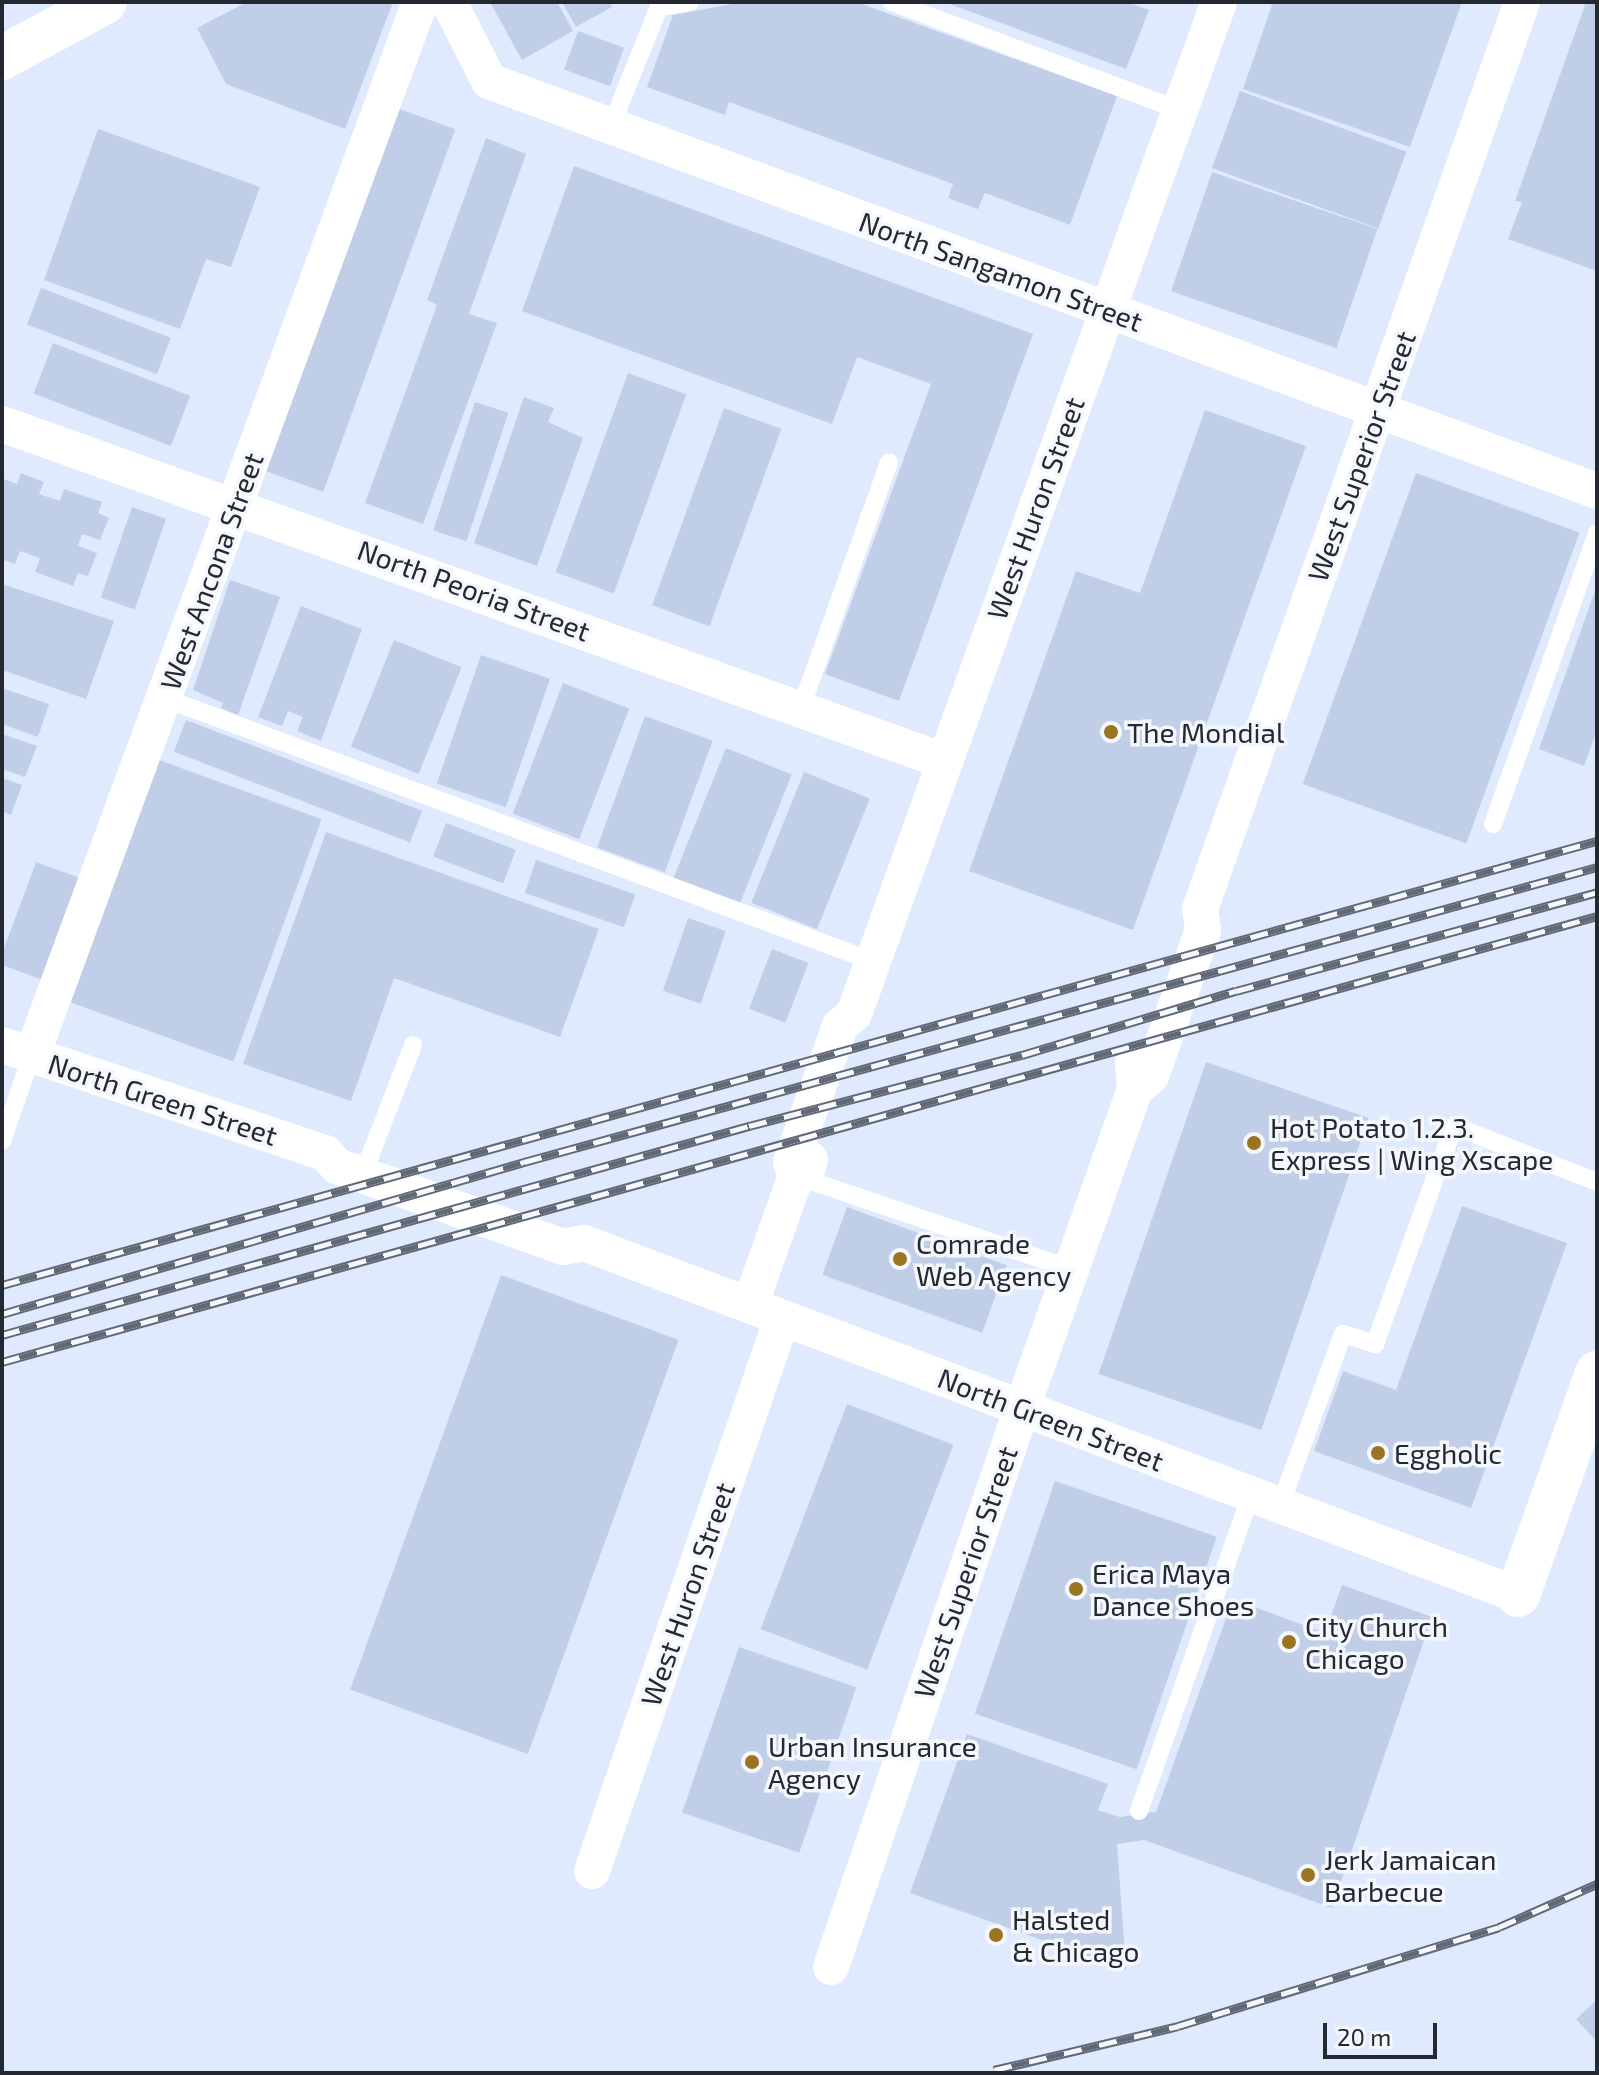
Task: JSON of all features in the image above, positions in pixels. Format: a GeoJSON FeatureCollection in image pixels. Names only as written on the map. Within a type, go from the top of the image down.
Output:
{"type":"FeatureCollection","features":[{"type":"Feature","properties":{"kind":"main road"},"geometry":{"type":"LineString","coordinates":[[2,58],[105,2]]}},
{"type":"Feature","properties":{"kind":"main road"},"geometry":{"type":"LineString","coordinates":[[1518,1595],[1597,1373]]}},
{"type":"Feature","properties":{"kind":"street","name":"West Ancona Street"},"geometry":{"type":"LineString","coordinates":[[17,1050],[164,698],[420,2]]}},
{"type":"Feature","properties":{"kind":"street","name":"North Sangamon Street"},"geometry":{"type":"LineString","coordinates":[[449,2],[489,81],[1597,491]]}},
{"type":"Feature","properties":{"kind":"street","name":"West Huron Street"},"geometry":{"type":"LineString","coordinates":[[592,1871],[766,1312],[796,1176],[808,1167],[857,1031],[854,1014],[872,961],[1219,2]]}},
{"type":"Feature","properties":{"kind":"street","name":"West Superior Street"},"geometry":{"type":"LineString","coordinates":[[831,1967],[1022,1408],[1135,1089],[1151,1076],[1193,960],[1203,930],[1200,909],[1522,2]]}},
{"type":"Feature","properties":{"kind":"street","name":"North Peoria Street"},"geometry":{"type":"LineString","coordinates":[[2,424],[236,504],[944,761]]}},
{"type":"Feature","properties":{"kind":"street","name":"North Green Street"},"geometry":{"type":"LineString","coordinates":[[17,1050],[325,1153],[337,1166],[563,1247],[584,1243],[1518,1595]]}},
{"type":"Feature","properties":{"kind":"street","name":"North Green Street"},"geometry":{"type":"LineString","coordinates":[[325,1153],[345,1147],[573,1226],[584,1243]]}},
{"type":"Feature","properties":{"kind":"lane"},"geometry":{"type":"LineString","coordinates":[[611,126],[659,7],[690,2]]}},
{"type":"Feature","properties":{"kind":"lane"},"geometry":{"type":"LineString","coordinates":[[892,2],[1180,110]]}},
{"type":"Feature","properties":{"kind":"lane"},"geometry":{"type":"LineString","coordinates":[[801,708],[889,462]]}},
{"type":"Feature","properties":{"kind":"lane"},"geometry":{"type":"LineString","coordinates":[[1493,824],[1597,533]]}},
{"type":"Feature","properties":{"kind":"lane"},"geometry":{"type":"LineString","coordinates":[[164,698],[872,961]]}},
{"type":"Feature","properties":{"kind":"lane"},"geometry":{"type":"LineString","coordinates":[[370,1156],[413,1045]]}},
{"type":"Feature","properties":{"kind":"lane","name":"West Ancona Street"},"geometry":{"type":"LineString","coordinates":[[2,1141],[17,1050]]}},
{"type":"Feature","properties":{"kind":"lane"},"geometry":{"type":"LineString","coordinates":[[1139,1811],[1266,1500],[1343,1334],[1375,1344],[1454,1126],[1597,1182]]}},
{"type":"Feature","properties":{"kind":"lane"},"geometry":{"type":"LineString","coordinates":[[796,1176],[1071,1269]]}},
{"type":"Feature","properties":{"kind":"building"},"geometry":{"type":"Polygon","coordinates":[[[247,2],[393,2],[345,129],[226,84],[197,28],[247,2]]]}},
{"type":"Feature","properties":{"kind":"building"},"geometry":{"type":"Polygon","coordinates":[[[490,2],[557,2],[573,31],[522,60],[490,2]]]}},
{"type":"Feature","properties":{"kind":"building"},"geometry":{"type":"Polygon","coordinates":[[[562,2],[609,2],[612,7],[576,27],[562,2]]]}},
{"type":"Feature","properties":{"kind":"building"},"geometry":{"type":"Polygon","coordinates":[[[743,2],[856,2],[1117,96],[1070,225],[985,193],[978,209],[948,198],[953,184],[729,102],[725,115],[647,87],[673,15],[743,2]]]}},
{"type":"Feature","properties":{"kind":"building"},"geometry":{"type":"Polygon","coordinates":[[[944,2],[1127,2],[1149,10],[1126,69],[944,2]]]}},
{"type":"Feature","properties":{"kind":"building"},"geometry":{"type":"Polygon","coordinates":[[[1273,2],[1462,2],[1410,147],[1243,89],[1273,2]]]}},
{"type":"Feature","properties":{"kind":"building"},"geometry":{"type":"Polygon","coordinates":[[[1586,2],[1597,2],[1597,271],[1508,239],[1522,202],[1515,201],[1586,2]]]}},
{"type":"Feature","properties":{"kind":"building"},"geometry":{"type":"Polygon","coordinates":[[[578,31],[624,48],[610,86],[564,70],[578,31]]]}},
{"type":"Feature","properties":{"kind":"building"},"geometry":{"type":"Polygon","coordinates":[[[1240,91],[1406,152],[1378,229],[1212,168],[1240,91]]]}},
{"type":"Feature","properties":{"kind":"building"},"geometry":{"type":"Polygon","coordinates":[[[397,108],[455,129],[323,492],[265,471],[397,108]]]}},
{"type":"Feature","properties":{"kind":"building"},"geometry":{"type":"Polygon","coordinates":[[[98,129],[260,187],[231,267],[206,259],[180,329],[44,280],[98,129]]]}},
{"type":"Feature","properties":{"kind":"building"},"geometry":{"type":"Polygon","coordinates":[[[486,138],[526,154],[469,314],[497,323],[423,524],[365,503],[437,305],[427,300],[486,138]]]}},
{"type":"Feature","properties":{"kind":"building"},"geometry":{"type":"Polygon","coordinates":[[[574,166],[1033,334],[899,701],[825,674],[931,384],[857,357],[832,424],[522,311],[574,166]]]}},
{"type":"Feature","properties":{"kind":"building"},"geometry":{"type":"Polygon","coordinates":[[[1212,172],[1377,229],[1336,348],[1171,291],[1212,172]]]}},
{"type":"Feature","properties":{"kind":"building"},"geometry":{"type":"Polygon","coordinates":[[[41,288],[171,338],[157,374],[27,324],[41,288]]]}},
{"type":"Feature","properties":{"kind":"building"},"geometry":{"type":"Polygon","coordinates":[[[53,343],[190,396],[171,446],[34,393],[53,343]]]}},
{"type":"Feature","properties":{"kind":"building"},"geometry":{"type":"Polygon","coordinates":[[[628,373],[686,394],[614,593],[555,572],[628,373]]]}},
{"type":"Feature","properties":{"kind":"building"},"geometry":{"type":"Polygon","coordinates":[[[524,397],[554,408],[548,422],[583,438],[537,566],[474,543],[524,397]]]}},
{"type":"Feature","properties":{"kind":"building"},"geometry":{"type":"Polygon","coordinates":[[[475,402],[508,413],[467,541],[433,530],[475,402]]]}},
{"type":"Feature","properties":{"kind":"building"},"geometry":{"type":"Polygon","coordinates":[[[724,408],[781,429],[709,626],[652,605],[724,408]]]}},
{"type":"Feature","properties":{"kind":"building","name":"The Mondial"},"geometry":{"type":"Polygon","coordinates":[[[1205,410],[1306,446],[1133,930],[969,871],[1076,571],[1140,593],[1205,410]]]}},
{"type":"Feature","properties":{"kind":"building"},"geometry":{"type":"Polygon","coordinates":[[[21,473],[44,482],[39,494],[60,501],[64,489],[102,502],[98,513],[109,518],[100,540],[82,534],[78,546],[97,553],[88,576],[78,573],[73,586],[35,572],[40,558],[20,551],[15,564],[2,559],[2,484],[4,479],[17,484],[21,473]]]}},
{"type":"Feature","properties":{"kind":"building"},"geometry":{"type":"Polygon","coordinates":[[[1416,473],[1580,533],[1466,844],[1303,784],[1416,473]]]}},
{"type":"Feature","properties":{"kind":"building"},"geometry":{"type":"Polygon","coordinates":[[[132,507],[166,519],[135,609],[101,598],[132,507]]]}},
{"type":"Feature","properties":{"kind":"building"},"geometry":{"type":"Polygon","coordinates":[[[230,580],[280,597],[238,715],[221,708],[223,703],[193,690],[230,580]]]}},
{"type":"Feature","properties":{"kind":"building"},"geometry":{"type":"Polygon","coordinates":[[[2,584],[114,621],[86,699],[2,670],[2,584]]]}},
{"type":"Feature","properties":{"kind":"building"},"geometry":{"type":"Polygon","coordinates":[[[1597,585],[1597,730],[1584,766],[1539,749],[1597,585]]]}},
{"type":"Feature","properties":{"kind":"building"},"geometry":{"type":"Polygon","coordinates":[[[301,606],[362,629],[321,741],[297,731],[303,717],[288,711],[282,726],[258,717],[301,606]]]}},
{"type":"Feature","properties":{"kind":"building"},"geometry":{"type":"Polygon","coordinates":[[[394,640],[462,667],[419,774],[351,747],[394,640]]]}},
{"type":"Feature","properties":{"kind":"building"},"geometry":{"type":"Polygon","coordinates":[[[481,655],[550,679],[506,807],[437,784],[481,655]]]}},
{"type":"Feature","properties":{"kind":"building"},"geometry":{"type":"Polygon","coordinates":[[[563,683],[629,708],[579,839],[513,814],[563,683]]]}},
{"type":"Feature","properties":{"kind":"building"},"geometry":{"type":"Polygon","coordinates":[[[2,688],[49,704],[38,737],[2,724],[2,688]]]}},
{"type":"Feature","properties":{"kind":"building"},"geometry":{"type":"Polygon","coordinates":[[[645,716],[713,741],[665,872],[597,848],[645,716]]]}},
{"type":"Feature","properties":{"kind":"building"},"geometry":{"type":"Polygon","coordinates":[[[186,720],[422,811],[410,842],[174,752],[186,720]]]}},
{"type":"Feature","properties":{"kind":"building"},"geometry":{"type":"Polygon","coordinates":[[[2,734],[37,746],[25,777],[2,769],[2,734]]]}},
{"type":"Feature","properties":{"kind":"building"},"geometry":{"type":"Polygon","coordinates":[[[726,748],[792,775],[739,904],[674,878],[726,748]]]}},
{"type":"Feature","properties":{"kind":"building"},"geometry":{"type":"Polygon","coordinates":[[[159,760],[322,819],[233,1062],[71,1002],[159,760]]]}},
{"type":"Feature","properties":{"kind":"building"},"geometry":{"type":"Polygon","coordinates":[[[804,772],[870,799],[817,929],[751,903],[804,772]]]}},
{"type":"Feature","properties":{"kind":"building"},"geometry":{"type":"Polygon","coordinates":[[[2,778],[22,785],[11,815],[2,811],[2,778]]]}},
{"type":"Feature","properties":{"kind":"building"},"geometry":{"type":"Polygon","coordinates":[[[446,823],[516,850],[503,883],[433,857],[446,823]]]}},
{"type":"Feature","properties":{"kind":"building"},"geometry":{"type":"Polygon","coordinates":[[[326,832],[599,929],[560,1037],[394,978],[351,1101],[243,1064],[326,832]]]}},
{"type":"Feature","properties":{"kind":"building"},"geometry":{"type":"Polygon","coordinates":[[[536,860],[635,894],[624,927],[525,893],[536,860]]]}},
{"type":"Feature","properties":{"kind":"building"},"geometry":{"type":"Polygon","coordinates":[[[36,862],[80,878],[43,980],[2,965],[2,954],[36,862]]]}},
{"type":"Feature","properties":{"kind":"building"},"geometry":{"type":"Polygon","coordinates":[[[688,918],[726,931],[701,1004],[663,991],[688,918]]]}},
{"type":"Feature","properties":{"kind":"building"},"geometry":{"type":"Polygon","coordinates":[[[772,949],[808,963],[785,1023],[749,1009],[772,949]]]}},
{"type":"Feature","properties":{"kind":"building"},"geometry":{"type":"Polygon","coordinates":[[[1206,1062],[1369,1118],[1261,1430],[1099,1374],[1206,1062]]]}},
{"type":"Feature","properties":{"kind":"building"},"geometry":{"type":"Polygon","coordinates":[[[1462,1206],[1567,1243],[1471,1508],[1314,1451],[1343,1371],[1396,1390],[1462,1206]]]}},
{"type":"Feature","properties":{"kind":"building"},"geometry":{"type":"Polygon","coordinates":[[[847,1207],[1007,1265],[982,1333],[822,1275],[847,1207]]]}},
{"type":"Feature","properties":{"kind":"building"},"geometry":{"type":"Polygon","coordinates":[[[501,1275],[679,1340],[528,1754],[350,1689],[501,1275]]]}},
{"type":"Feature","properties":{"kind":"building"},"geometry":{"type":"Polygon","coordinates":[[[847,1404],[953,1445],[867,1670],[761,1629],[847,1404]]]}},
{"type":"Feature","properties":{"kind":"building"},"geometry":{"type":"Polygon","coordinates":[[[1055,1481],[1217,1537],[1137,1769],[975,1714],[1055,1481]]]}},
{"type":"Feature","properties":{"kind":"building"},"geometry":{"type":"Polygon","coordinates":[[[1342,1585],[1432,1617],[1332,1908],[1144,1840],[1117,1844],[1126,1970],[910,1893],[967,1734],[1108,1784],[1098,1810],[1120,1817],[1156,1812],[1233,1599],[1325,1633],[1342,1585]]]}},
{"type":"Feature","properties":{"kind":"building"},"geometry":{"type":"Polygon","coordinates":[[[739,1647],[856,1687],[799,1853],[682,1812],[739,1647]]]}},
{"type":"Feature","properties":{"kind":"building"},"geometry":{"type":"Polygon","coordinates":[[[1597,2000],[1597,2042],[1576,2019],[1597,2000]]]}},
{"type":"Feature","properties":{"kind":"railway"},"geometry":{"type":"LineString","coordinates":[[2,1285],[1597,841]]}},
{"type":"Feature","properties":{"kind":"railway"},"geometry":{"type":"LineString","coordinates":[[2,1314],[524,1162],[1597,867]]}},
{"type":"Feature","properties":{"kind":"railway"},"geometry":{"type":"LineString","coordinates":[[2,1335],[749,1126],[1022,1055],[1236,991],[1597,892]]}},
{"type":"Feature","properties":{"kind":"railway"},"geometry":{"type":"LineString","coordinates":[[2,1362],[1597,916]]}},
{"type":"Feature","properties":{"kind":"railway"},"geometry":{"type":"LineString","coordinates":[[994,2070],[1178,2026],[1499,1927],[1597,1884]]}},
{"type":"Feature","properties":{"kind":"place","name":"The Mondial"},"geometry":{"type":"Point","coordinates":[1111,732]}},
{"type":"Feature","properties":{"kind":"place","name":"Hot Potato 1.2.3. Express | Wing Xscape"},"geometry":{"type":"Point","coordinates":[1254,1143]}},
{"type":"Feature","properties":{"kind":"place","name":"Comrade Web Agency"},"geometry":{"type":"Point","coordinates":[900,1259]}},
{"type":"Feature","properties":{"kind":"place","name":"Eggholic"},"geometry":{"type":"Point","coordinates":[1378,1453]}},
{"type":"Feature","properties":{"kind":"place","name":"Erica Maya Dance Shoes"},"geometry":{"type":"Point","coordinates":[1076,1589]}},
{"type":"Feature","properties":{"kind":"place","name":"City Church Chicago"},"geometry":{"type":"Point","coordinates":[1289,1642]}},
{"type":"Feature","properties":{"kind":"place","name":"Urban Insurance Agency"},"geometry":{"type":"Point","coordinates":[752,1762]}},
{"type":"Feature","properties":{"kind":"place","name":"Jerk Jamaican Barbecue"},"geometry":{"type":"Point","coordinates":[1308,1875]}},
{"type":"Feature","properties":{"kind":"place","name":"Halsted & Chicago"},"geometry":{"type":"Point","coordinates":[996,1935]}}]}
